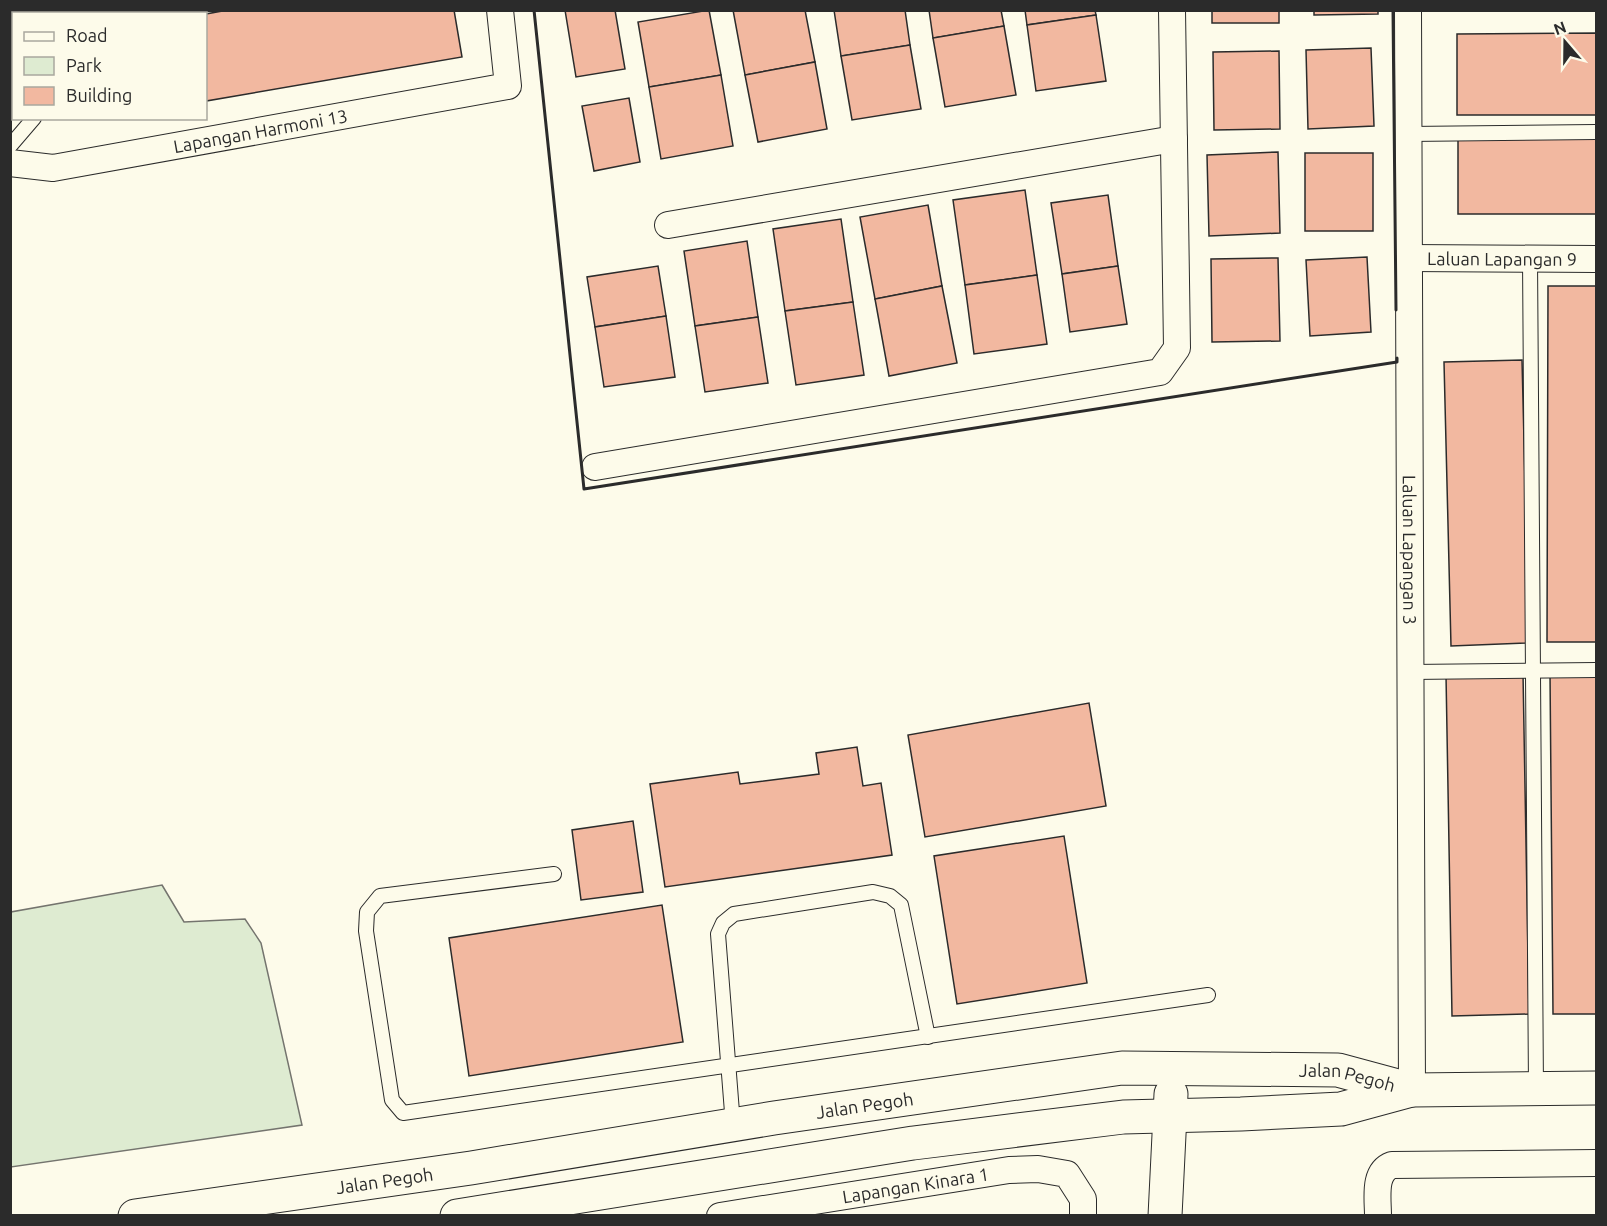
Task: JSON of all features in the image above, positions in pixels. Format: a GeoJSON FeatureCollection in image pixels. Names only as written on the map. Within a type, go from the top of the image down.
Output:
{"type":"FeatureCollection","features":[{"type":"Feature","properties":{"kind":"street","name":"Lapangan Harmoni 13"},"geometry":{"type":"LineString","coordinates":[[10,163],[53,168],[508,86],[500,10]]}},
{"type":"Feature","properties":{"kind":"street"},"geometry":{"type":"LineString","coordinates":[[595,467],[1160,372],[1177,348],[1172,10]]}},
{"type":"Feature","properties":{"kind":"street","name":"Laluan Lapangan 3"},"geometry":{"type":"LineString","coordinates":[[1408,10],[1412,1090]]}},
{"type":"Feature","properties":{"kind":"street"},"geometry":{"type":"LineString","coordinates":[[668,225],[1174,139]]}},
{"type":"Feature","properties":{"kind":"street","name":"Laluan Lapangan 9"},"geometry":{"type":"LineString","coordinates":[[1409,258],[1596,259]]}},
{"type":"Feature","properties":{"kind":"street","name":"Jalan Pegoh"},"geometry":{"type":"LineString","coordinates":[[135,1215],[471,1168],[733,1125],[1122,1068],[1338,1070],[1412,1090],[1596,1088]]}},
{"type":"Feature","properties":{"kind":"street"},"geometry":{"type":"LineString","coordinates":[[1165,1215],[1173,1068]]}},
{"type":"Feature","properties":{"kind":"street"},"geometry":{"type":"LineString","coordinates":[[457,1215],[913,1143],[1123,1117],[1341,1109],[1412,1090]]}},
{"type":"Feature","properties":{"kind":"street"},"geometry":{"type":"LineString","coordinates":[[1378,1215],[1379,1174],[1383,1168],[1392,1165],[1596,1163]]}},
{"type":"Feature","properties":{"kind":"street","name":"Lapangan Kinara 1"},"geometry":{"type":"LineString","coordinates":[[720,1215],[1009,1170],[1038,1170],[1067,1174],[1083,1199],[1083,1215]]}},
{"type":"Feature","properties":{"kind":"lane"},"geometry":{"type":"LineString","coordinates":[[10,146],[32,120]]}},
{"type":"Feature","properties":{"kind":"lane"},"geometry":{"type":"LineString","coordinates":[[1408,134],[1596,132]]}},
{"type":"Feature","properties":{"kind":"lane"},"geometry":{"type":"LineString","coordinates":[[1530,259],[1536,1089]]}},
{"type":"Feature","properties":{"kind":"lane"},"geometry":{"type":"LineString","coordinates":[[1410,672],[1596,670]]}},
{"type":"Feature","properties":{"kind":"lane"},"geometry":{"type":"LineString","coordinates":[[554,874],[380,896],[367,912],[366,931],[392,1100],[403,1113],[1208,995]]}},
{"type":"Feature","properties":{"kind":"lane"},"geometry":{"type":"LineString","coordinates":[[733,1125],[718,934],[723,923],[734,914],[873,892],[890,896],[901,905],[928,1037]]}},
{"type":"Feature","properties":{"kind":"green space"},"geometry":{"type":"Polygon","coordinates":[[[162,885],[184,922],[245,919],[261,943],[302,1125],[11,1167],[11,912],[162,885]]]}},
{"type":"Feature","properties":{"kind":"building"},"geometry":{"type":"Polygon","coordinates":[[[228,10],[454,10],[462,57],[207,101],[207,14],[228,10]]]}},
{"type":"Feature","properties":{"kind":"building"},"geometry":{"type":"Polygon","coordinates":[[[565,10],[615,10],[625,69],[576,77],[565,10]]]}},
{"type":"Feature","properties":{"kind":"building"},"geometry":{"type":"Polygon","coordinates":[[[709,10],[721,75],[649,87],[638,22],[709,10]]]}},
{"type":"Feature","properties":{"kind":"building"},"geometry":{"type":"Polygon","coordinates":[[[733,10],[805,10],[815,62],[745,75],[733,10]]]}},
{"type":"Feature","properties":{"kind":"building"},"geometry":{"type":"Polygon","coordinates":[[[834,10],[905,10],[910,45],[841,56],[834,10]]]}},
{"type":"Feature","properties":{"kind":"building"},"geometry":{"type":"Polygon","coordinates":[[[929,10],[1001,10],[1004,26],[933,38],[929,10]]]}},
{"type":"Feature","properties":{"kind":"building"},"geometry":{"type":"Polygon","coordinates":[[[1025,10],[1095,10],[1096,15],[1027,25],[1025,10]]]}},
{"type":"Feature","properties":{"kind":"building"},"geometry":{"type":"Polygon","coordinates":[[[1212,10],[1279,10],[1279,23],[1212,23],[1212,10]]]}},
{"type":"Feature","properties":{"kind":"building"},"geometry":{"type":"Polygon","coordinates":[[[1314,10],[1378,10],[1378,14],[1314,15],[1314,10]]]}},
{"type":"Feature","properties":{"kind":"building"},"geometry":{"type":"Polygon","coordinates":[[[1096,15],[1106,81],[1036,91],[1027,25],[1096,15]]]}},
{"type":"Feature","properties":{"kind":"building"},"geometry":{"type":"Polygon","coordinates":[[[1004,26],[1016,95],[945,107],[933,38],[1004,26]]]}},
{"type":"Feature","properties":{"kind":"building"},"geometry":{"type":"Polygon","coordinates":[[[1596,33],[1596,115],[1457,115],[1457,34],[1596,33]]]}},
{"type":"Feature","properties":{"kind":"building"},"geometry":{"type":"Polygon","coordinates":[[[910,45],[921,109],[852,120],[841,56],[910,45]]]}},
{"type":"Feature","properties":{"kind":"building"},"geometry":{"type":"Polygon","coordinates":[[[1371,48],[1374,126],[1308,129],[1306,50],[1371,48]]]}},
{"type":"Feature","properties":{"kind":"building"},"geometry":{"type":"Polygon","coordinates":[[[1279,51],[1280,129],[1214,130],[1213,52],[1279,51]]]}},
{"type":"Feature","properties":{"kind":"building"},"geometry":{"type":"Polygon","coordinates":[[[815,62],[827,129],[758,142],[745,75],[815,62]]]}},
{"type":"Feature","properties":{"kind":"building"},"geometry":{"type":"Polygon","coordinates":[[[721,75],[733,146],[661,159],[649,87],[721,75]]]}},
{"type":"Feature","properties":{"kind":"building"},"geometry":{"type":"Polygon","coordinates":[[[629,98],[640,162],[594,171],[582,106],[629,98]]]}},
{"type":"Feature","properties":{"kind":"building"},"geometry":{"type":"Polygon","coordinates":[[[1458,138],[1596,138],[1596,214],[1458,214],[1458,138]]]}},
{"type":"Feature","properties":{"kind":"building"},"geometry":{"type":"Polygon","coordinates":[[[1278,152],[1280,233],[1209,236],[1207,155],[1278,152]]]}},
{"type":"Feature","properties":{"kind":"building"},"geometry":{"type":"Polygon","coordinates":[[[1305,153],[1373,153],[1373,231],[1305,231],[1305,153]]]}},
{"type":"Feature","properties":{"kind":"building"},"geometry":{"type":"Polygon","coordinates":[[[1025,190],[1037,275],[965,285],[953,200],[1025,190]]]}},
{"type":"Feature","properties":{"kind":"building"},"geometry":{"type":"Polygon","coordinates":[[[1108,195],[1118,266],[1062,274],[1051,203],[1108,195]]]}},
{"type":"Feature","properties":{"kind":"building"},"geometry":{"type":"Polygon","coordinates":[[[928,205],[942,286],[875,299],[860,217],[928,205]]]}},
{"type":"Feature","properties":{"kind":"building"},"geometry":{"type":"Polygon","coordinates":[[[841,219],[853,302],[785,311],[773,229],[841,219]]]}},
{"type":"Feature","properties":{"kind":"building"},"geometry":{"type":"Polygon","coordinates":[[[747,241],[758,317],[695,326],[684,251],[747,241]]]}},
{"type":"Feature","properties":{"kind":"building"},"geometry":{"type":"Polygon","coordinates":[[[1367,257],[1371,332],[1310,336],[1306,260],[1367,257]]]}},
{"type":"Feature","properties":{"kind":"building"},"geometry":{"type":"Polygon","coordinates":[[[1278,258],[1280,341],[1212,342],[1211,259],[1278,258]]]}},
{"type":"Feature","properties":{"kind":"building"},"geometry":{"type":"Polygon","coordinates":[[[658,266],[666,316],[595,327],[587,277],[658,266]]]}},
{"type":"Feature","properties":{"kind":"building"},"geometry":{"type":"Polygon","coordinates":[[[1118,266],[1127,324],[1070,332],[1062,274],[1118,266]]]}},
{"type":"Feature","properties":{"kind":"building"},"geometry":{"type":"Polygon","coordinates":[[[1037,275],[1047,344],[974,354],[965,285],[1037,275]]]}},
{"type":"Feature","properties":{"kind":"building"},"geometry":{"type":"Polygon","coordinates":[[[942,286],[957,363],[889,376],[875,299],[942,286]]]}},
{"type":"Feature","properties":{"kind":"building"},"geometry":{"type":"Polygon","coordinates":[[[1548,286],[1596,286],[1596,642],[1547,642],[1548,286]]]}},
{"type":"Feature","properties":{"kind":"building"},"geometry":{"type":"Polygon","coordinates":[[[853,302],[864,375],[796,385],[785,311],[853,302]]]}},
{"type":"Feature","properties":{"kind":"building"},"geometry":{"type":"Polygon","coordinates":[[[666,316],[675,377],[604,387],[595,327],[666,316]]]}},
{"type":"Feature","properties":{"kind":"building"},"geometry":{"type":"Polygon","coordinates":[[[758,317],[768,383],[705,392],[695,326],[758,317]]]}},
{"type":"Feature","properties":{"kind":"building"},"geometry":{"type":"Polygon","coordinates":[[[1522,360],[1529,643],[1451,646],[1444,362],[1522,360]]]}},
{"type":"Feature","properties":{"kind":"building"},"geometry":{"type":"Polygon","coordinates":[[[1523,673],[1529,1014],[1452,1016],[1446,675],[1523,673]]]}},
{"type":"Feature","properties":{"kind":"building"},"geometry":{"type":"Polygon","coordinates":[[[1550,673],[1596,673],[1596,1014],[1553,1014],[1550,673]]]}},
{"type":"Feature","properties":{"kind":"building"},"geometry":{"type":"Polygon","coordinates":[[[1089,703],[1106,806],[925,837],[908,735],[1089,703]]]}},
{"type":"Feature","properties":{"kind":"building"},"geometry":{"type":"Polygon","coordinates":[[[857,747],[863,786],[881,783],[892,855],[665,887],[650,784],[738,772],[740,784],[819,774],[816,753],[857,747]]]}},
{"type":"Feature","properties":{"kind":"building"},"geometry":{"type":"Polygon","coordinates":[[[633,821],[643,892],[581,900],[572,830],[633,821]]]}},
{"type":"Feature","properties":{"kind":"building"},"geometry":{"type":"Polygon","coordinates":[[[1064,836],[1087,983],[957,1004],[934,856],[1064,836]]]}},
{"type":"Feature","properties":{"kind":"building"},"geometry":{"type":"Polygon","coordinates":[[[662,905],[683,1042],[469,1076],[449,938],[662,905]]]}},
{"type":"Feature","properties":{"kind":"wall"},"geometry":{"type":"LineString","coordinates":[[90,12],[95,10]]}},
{"type":"Feature","properties":{"kind":"wall"},"geometry":{"type":"LineString","coordinates":[[534,10],[584,489],[1397,362],[1397,358]]}},
{"type":"Feature","properties":{"kind":"wall"},"geometry":{"type":"LineString","coordinates":[[1393,10],[1396,310]]}}]}
